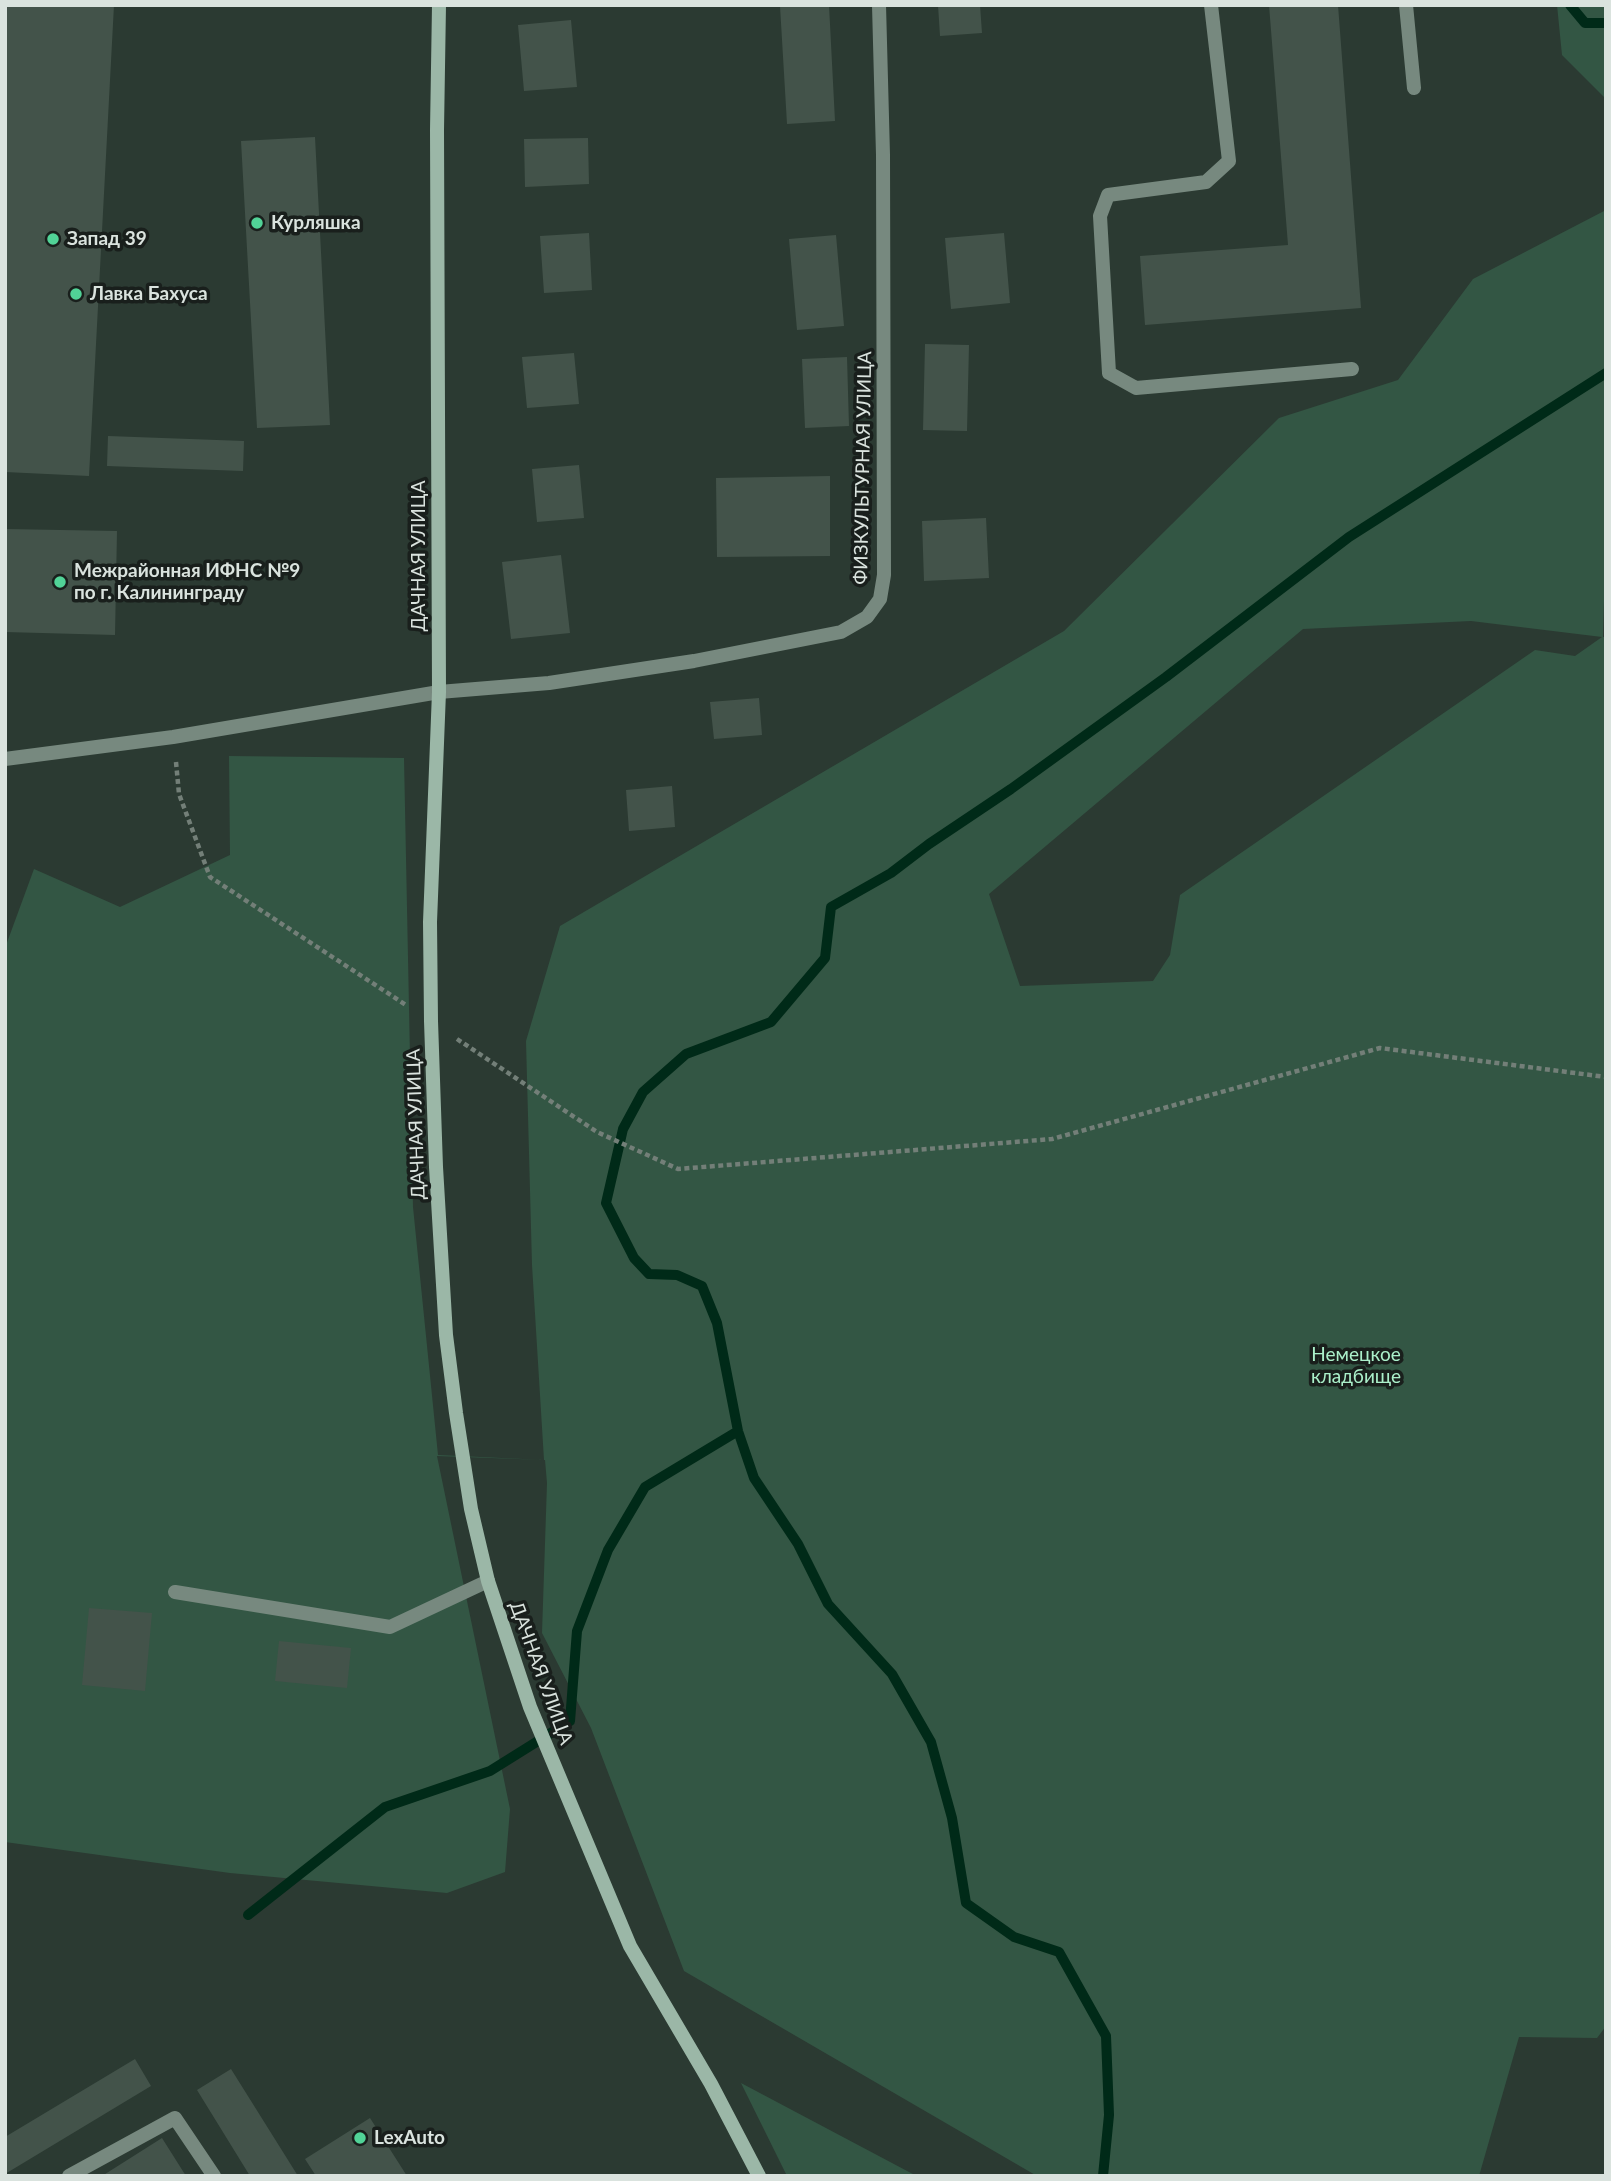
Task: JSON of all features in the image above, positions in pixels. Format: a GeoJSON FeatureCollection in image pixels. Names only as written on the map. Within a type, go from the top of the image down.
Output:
{"type":"FeatureCollection","features":[{"type":"Feature","properties":{"kind":"street","name":"ДАЧНАЯ УЛИЦА"},"geometry":{"type":"LineString","coordinates":[[439,5],[439,692],[430,922],[431,1021],[446,1335],[471,1509],[488,1581],[530,1707],[629,1946],[711,2084],[759,2176]]}},
{"type":"Feature","properties":{"kind":"street","name":"ФИЗКУЛЬТУРНАЯ УЛИЦА"},"geometry":{"type":"LineString","coordinates":[[5,759],[173,737],[439,692],[549,683],[694,661],[841,632],[867,617],[880,599],[884,575],[883,169],[879,5]]}},
{"type":"Feature","properties":{"kind":"street"},"geometry":{"type":"LineString","coordinates":[[1211,5],[1229,161],[1206,182],[1108,195],[1100,216],[1109,373],[1136,388],[1352,369]]}},
{"type":"Feature","properties":{"kind":"street"},"geometry":{"type":"LineString","coordinates":[[1406,5],[1414,88]]}},
{"type":"Feature","properties":{"kind":"street"},"geometry":{"type":"LineString","coordinates":[[175,1592],[390,1627],[488,1581]]}},
{"type":"Feature","properties":{"kind":"street"},"geometry":{"type":"LineString","coordinates":[[69,2176],[175,2118],[214,2176]]}},
{"type":"Feature","properties":{"kind":"path"},"geometry":{"type":"LineString","coordinates":[[173,737],[179,794],[210,877],[597,1132],[678,1168],[1052,1139],[1380,1048],[1606,1077]]}},
{"type":"Feature","properties":{"kind":"green space"},"geometry":{"type":"Polygon","coordinates":[[[1557,5],[1606,5],[1606,99],[1562,55],[1557,5]]]}},
{"type":"Feature","properties":{"kind":"green space","name":"Немецкое кладбище"},"geometry":{"type":"Polygon","coordinates":[[[1606,210],[1606,529],[1603,637],[1606,637],[1606,2026],[1597,2038],[1519,2037],[1479,2176],[1037,2176],[684,1971],[591,1728],[542,1633],[547,1483],[532,1265],[526,1041],[560,926],[1064,631],[1279,418],[1398,380],[1473,279],[1606,210]],[[1471,621],[1303,629],[989,894],[1020,986],[1153,981],[1170,955],[1180,895],[1535,650],[1575,656],[1602,637],[1471,621]]]}},
{"type":"Feature","properties":{"kind":"green space"},"geometry":{"type":"Polygon","coordinates":[[[229,756],[404,758],[413,1207],[438,1455],[540,1460],[437,1456],[510,1809],[505,1872],[447,1893],[230,1873],[5,1842],[5,948],[34,869],[120,907],[230,855],[229,756]]]}},
{"type":"Feature","properties":{"kind":"green space"},"geometry":{"type":"Polygon","coordinates":[[[741,2083],[909,2172],[917,2176],[787,2176],[741,2083]]]}},
{"type":"Feature","properties":{"kind":"building","name":"Запад 39"},"geometry":{"type":"Polygon","coordinates":[[[5,5],[114,5],[89,476],[5,472],[5,5]]]}},
{"type":"Feature","properties":{"kind":"building"},"geometry":{"type":"Polygon","coordinates":[[[829,5],[835,121],[787,124],[780,6],[829,5]]]}},
{"type":"Feature","properties":{"kind":"building"},"geometry":{"type":"Polygon","coordinates":[[[938,5],[980,5],[982,33],[940,36],[938,5]]]}},
{"type":"Feature","properties":{"kind":"building"},"geometry":{"type":"Polygon","coordinates":[[[1269,5],[1338,5],[1361,308],[1145,325],[1140,256],[1288,245],[1269,5]]]}},
{"type":"Feature","properties":{"kind":"building"},"geometry":{"type":"Polygon","coordinates":[[[571,20],[577,87],[524,91],[518,25],[571,20]]]}},
{"type":"Feature","properties":{"kind":"building"},"geometry":{"type":"Polygon","coordinates":[[[315,137],[330,425],[257,428],[241,141],[315,137]]]}},
{"type":"Feature","properties":{"kind":"building"},"geometry":{"type":"Polygon","coordinates":[[[588,138],[589,184],[525,187],[524,139],[588,138]]]}},
{"type":"Feature","properties":{"kind":"building"},"geometry":{"type":"Polygon","coordinates":[[[589,233],[592,290],[544,293],[540,236],[589,233]]]}},
{"type":"Feature","properties":{"kind":"building"},"geometry":{"type":"Polygon","coordinates":[[[1004,233],[1010,303],[951,309],[945,238],[1004,233]]]}},
{"type":"Feature","properties":{"kind":"building"},"geometry":{"type":"Polygon","coordinates":[[[836,235],[844,326],[797,330],[789,239],[836,235]]]}},
{"type":"Feature","properties":{"kind":"building"},"geometry":{"type":"Polygon","coordinates":[[[925,344],[969,345],[967,431],[923,430],[925,344]]]}},
{"type":"Feature","properties":{"kind":"building"},"geometry":{"type":"Polygon","coordinates":[[[574,353],[579,404],[527,408],[522,357],[574,353]]]}},
{"type":"Feature","properties":{"kind":"building"},"geometry":{"type":"Polygon","coordinates":[[[847,357],[849,426],[805,428],[802,359],[847,357]]]}},
{"type":"Feature","properties":{"kind":"building"},"geometry":{"type":"Polygon","coordinates":[[[108,436],[244,441],[243,471],[107,466],[108,436]]]}},
{"type":"Feature","properties":{"kind":"building"},"geometry":{"type":"Polygon","coordinates":[[[579,465],[584,518],[537,522],[532,469],[579,465]]]}},
{"type":"Feature","properties":{"kind":"building"},"geometry":{"type":"Polygon","coordinates":[[[830,476],[830,556],[717,557],[716,478],[830,476]]]}},
{"type":"Feature","properties":{"kind":"building"},"geometry":{"type":"Polygon","coordinates":[[[986,518],[989,578],[924,581],[922,521],[986,518]]]}},
{"type":"Feature","properties":{"kind":"building","name":"Межрайонная ИФНС №9 по г. Калининграду"},"geometry":{"type":"Polygon","coordinates":[[[5,529],[117,531],[115,635],[5,632],[5,529]]]}},
{"type":"Feature","properties":{"kind":"building"},"geometry":{"type":"Polygon","coordinates":[[[561,555],[570,633],[511,639],[502,562],[561,555]]]}},
{"type":"Feature","properties":{"kind":"building"},"geometry":{"type":"Polygon","coordinates":[[[759,698],[762,735],[714,739],[710,702],[759,698]]]}},
{"type":"Feature","properties":{"kind":"building"},"geometry":{"type":"Polygon","coordinates":[[[672,786],[675,827],[629,831],[626,790],[672,786]]]}},
{"type":"Feature","properties":{"kind":"building"},"geometry":{"type":"Polygon","coordinates":[[[89,1608],[152,1613],[145,1691],[82,1685],[89,1608]]]}},
{"type":"Feature","properties":{"kind":"building"},"geometry":{"type":"Polygon","coordinates":[[[279,1641],[351,1648],[347,1688],[275,1681],[279,1641]]]}},
{"type":"Feature","properties":{"kind":"building"},"geometry":{"type":"Polygon","coordinates":[[[135,2059],[151,2086],[5,2174],[5,2137],[135,2059]]]}},
{"type":"Feature","properties":{"kind":"building"},"geometry":{"type":"Polygon","coordinates":[[[231,2069],[298,2176],[250,2176],[197,2090],[231,2069]]]}},
{"type":"Feature","properties":{"kind":"building","name":"LexAuto"},"geometry":{"type":"Polygon","coordinates":[[[370,2118],[407,2176],[316,2176],[305,2159],[370,2118]]]}},
{"type":"Feature","properties":{"kind":"building"},"geometry":{"type":"Polygon","coordinates":[[[162,2138],[186,2176],[102,2176],[162,2138]]]}},
{"type":"Feature","properties":{"kind":"waterway"},"geometry":{"type":"LineString","coordinates":[[1570,5],[1585,23],[1606,23]]}},
{"type":"Feature","properties":{"kind":"waterway"},"geometry":{"type":"LineString","coordinates":[[1103,2176],[1109,2115],[1106,2036],[1059,1952],[1014,1937],[966,1903],[952,1818],[931,1742],[892,1674],[828,1604],[798,1544],[754,1478],[738,1431],[717,1323],[702,1286],[677,1275],[649,1274],[634,1258],[606,1203],[623,1129],[643,1092],[686,1054],[771,1022],[825,958],[831,907],[891,873],[1011,789],[1166,677],[1349,537],[1606,373]]}},
{"type":"Feature","properties":{"kind":"waterway"},"geometry":{"type":"LineString","coordinates":[[248,1915],[385,1807],[490,1771],[570,1721],[577,1631],[608,1550],[645,1487],[738,1431]]}},
{"type":"Feature","properties":{"kind":"place","name":"Курляшка"},"geometry":{"type":"Point","coordinates":[257,223]}},
{"type":"Feature","properties":{"kind":"place","name":"Запад 39"},"geometry":{"type":"Point","coordinates":[53,239]}},
{"type":"Feature","properties":{"kind":"place","name":"Лавка Бахуса"},"geometry":{"type":"Point","coordinates":[76,294]}},
{"type":"Feature","properties":{"kind":"place","name":"Межрайонная ИФНС №9 по г. Калининграду"},"geometry":{"type":"Point","coordinates":[60,582]}},
{"type":"Feature","properties":{"kind":"place","name":"LexAuto"},"geometry":{"type":"Point","coordinates":[360,2138]}}]}
